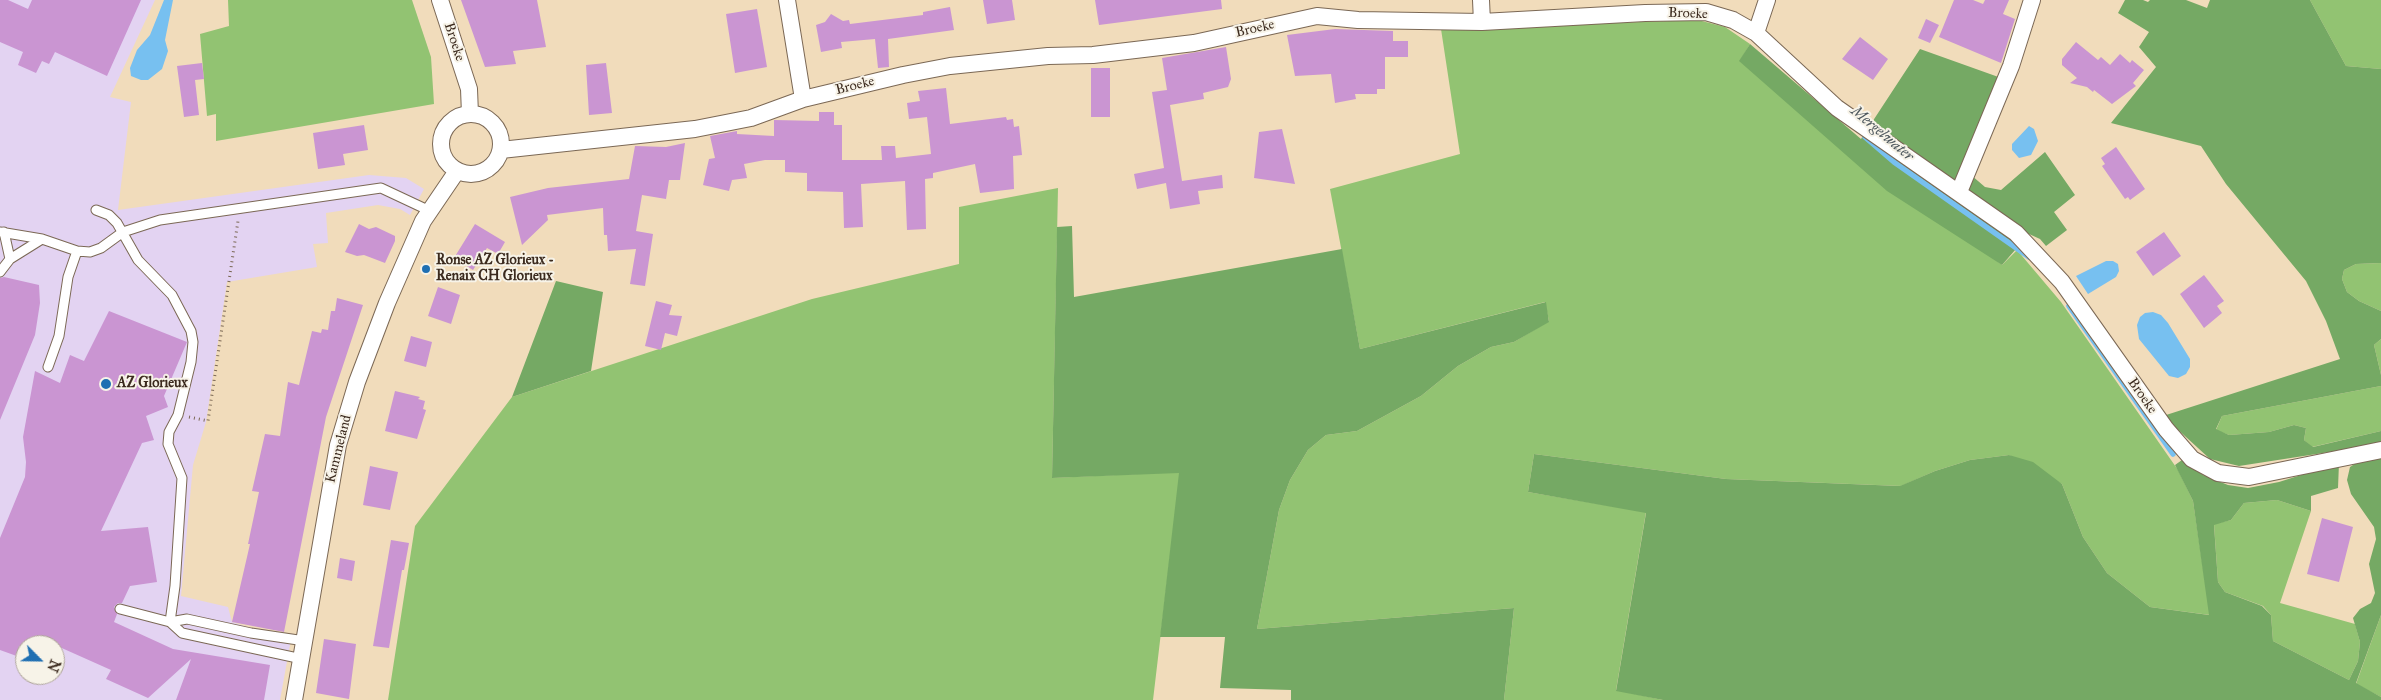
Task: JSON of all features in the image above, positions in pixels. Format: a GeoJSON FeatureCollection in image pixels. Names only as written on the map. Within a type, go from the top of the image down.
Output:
{"type":"FeatureCollection","features":[{"type":"Feature","properties":{"kind":"street","name":"Broeke"},"geometry":{"type":"LineString","coordinates":[[440,0],[469,89],[470,114]]}},
{"type":"Feature","properties":{"kind":"street"},"geometry":{"type":"LineString","coordinates":[[787,0],[804,99]]}},
{"type":"Feature","properties":{"kind":"street"},"geometry":{"type":"LineString","coordinates":[[1482,0],[1482,22]]}},
{"type":"Feature","properties":{"kind":"street"},"geometry":{"type":"LineString","coordinates":[[1756,33],[1767,0]]}},
{"type":"Feature","properties":{"kind":"street"},"geometry":{"type":"LineString","coordinates":[[1959,192],[2011,66],[2032,0]]}},
{"type":"Feature","properties":{"kind":"street","name":"Broeke"},"geometry":{"type":"LineString","coordinates":[[501,150],[695,129],[751,118],[804,99],[902,74],[950,66],[1048,56],[1093,55],[1194,43],[1317,16],[1358,20],[1482,22],[1645,13],[1706,12],[1733,20],[1756,33],[1837,108],[2016,233],[2062,282],[2166,429],[2186,454],[2200,464],[2218,473],[2248,477],[2381,450]]}},
{"type":"Feature","properties":{"kind":"street"},"geometry":{"type":"LineString","coordinates":[[470,114],[484,117],[493,124],[499,133],[501,150],[498,159],[487,170],[472,175],[457,171],[443,156],[442,136],[454,119],[470,114]]}},
{"type":"Feature","properties":{"kind":"street","name":"Kammeland"},"geometry":{"type":"LineString","coordinates":[[294,700],[338,445],[357,382],[387,303],[424,221],[457,171]]}},
{"type":"Feature","properties":{"kind":"lane"},"geometry":{"type":"LineString","coordinates":[[10,260],[2,232],[42,239],[77,252],[90,252],[101,248],[123,232],[160,220],[381,188],[430,211]]}},
{"type":"Feature","properties":{"kind":"lane"},"geometry":{"type":"LineString","coordinates":[[96,210],[109,215],[123,232],[138,260],[172,295],[192,331],[191,362],[178,415],[169,432],[168,444],[182,478],[175,586],[170,622]]}},
{"type":"Feature","properties":{"kind":"lane"},"geometry":{"type":"LineString","coordinates":[[0,272],[10,260],[42,239]]}},
{"type":"Feature","properties":{"kind":"lane"},"geometry":{"type":"LineString","coordinates":[[48,367],[59,336],[68,277],[77,252]]}},
{"type":"Feature","properties":{"kind":"lane"},"geometry":{"type":"LineString","coordinates":[[120,609],[170,622],[187,619],[251,633],[305,641]]}},
{"type":"Feature","properties":{"kind":"lane"},"geometry":{"type":"LineString","coordinates":[[170,622],[182,633],[302,659]]}},
{"type":"Feature","properties":{"kind":"path"},"geometry":{"type":"LineString","coordinates":[[178,415],[208,421],[235,246],[238,208]]}},
{"type":"Feature","properties":{"kind":"shaded area","name":"AZ Glorieux"},"geometry":{"type":"Polygon","coordinates":[[[0,0],[155,0],[110,97],[131,102],[118,210],[369,175],[406,178],[424,189],[410,215],[400,209],[378,205],[326,213],[328,243],[313,244],[317,267],[227,282],[206,422],[193,465],[181,596],[228,607],[232,622],[257,630],[292,634],[280,700],[0,700],[0,0]]]}},
{"type":"Feature","properties":{"kind":"green space"},"geometry":{"type":"Polygon","coordinates":[[[228,0],[412,0],[431,57],[434,104],[216,141],[216,114],[207,116],[200,34],[229,26],[228,0]]]}},
{"type":"Feature","properties":{"kind":"green space"},"geometry":{"type":"Polygon","coordinates":[[[2125,0],[2143,0],[2148,2],[2150,0],[2186,0],[2207,8],[2210,0],[2310,0],[2346,66],[2381,69],[2381,263],[2356,264],[2344,270],[2342,279],[2347,292],[2359,301],[2381,311],[2381,339],[2374,345],[2381,375],[2381,386],[2222,416],[2216,429],[2229,435],[2269,432],[2294,425],[2306,428],[2304,440],[2313,447],[2381,431],[2381,444],[2239,466],[2210,459],[2163,416],[2340,359],[2326,321],[2306,281],[2226,184],[2201,146],[2111,123],[2156,67],[2139,47],[2149,32],[2118,13],[2125,0]]]}},
{"type":"Feature","properties":{"kind":"green space"},"geometry":{"type":"Polygon","coordinates":[[[2310,0],[2381,0],[2381,69],[2346,66],[2310,0]]]}},
{"type":"Feature","properties":{"kind":"green space"},"geometry":{"type":"Polygon","coordinates":[[[1698,20],[1725,27],[1750,44],[1740,61],[2002,265],[2017,250],[2061,302],[2178,470],[2193,501],[2210,615],[2150,607],[2107,573],[2083,537],[2062,484],[2009,455],[1970,460],[1935,471],[1901,486],[1726,479],[1534,454],[1528,492],[1646,512],[1616,690],[1663,700],[1504,700],[1514,608],[1257,629],[1279,510],[1290,480],[1308,450],[1326,435],[1357,431],[1421,396],[1458,366],[1491,347],[1514,342],[1549,321],[1545,302],[1360,349],[1330,189],[1460,154],[1441,29],[1698,20]]]}},
{"type":"Feature","properties":{"kind":"green space"},"geometry":{"type":"Polygon","coordinates":[[[1750,44],[1861,139],[1920,49],[2004,79],[1964,169],[1985,187],[2001,190],[2045,152],[2075,195],[2054,212],[2067,230],[2046,246],[2040,239],[2029,234],[2002,265],[1887,191],[1739,61],[1750,44]]]}},
{"type":"Feature","properties":{"kind":"green space"},"geometry":{"type":"Polygon","coordinates":[[[1058,188],[1052,478],[1180,472],[1153,700],[388,700],[415,526],[512,397],[812,299],[959,264],[959,207],[1058,188]]]}},
{"type":"Feature","properties":{"kind":"green space"},"geometry":{"type":"Polygon","coordinates":[[[1072,226],[1074,297],[1342,249],[1360,349],[1546,302],[1549,322],[1514,342],[1491,347],[1458,366],[1421,396],[1357,431],[1326,435],[1308,450],[1290,480],[1279,510],[1257,629],[1514,608],[1504,700],[1291,700],[1291,690],[1220,688],[1225,637],[1160,637],[1179,473],[1052,478],[1057,227],[1072,226]]]}},
{"type":"Feature","properties":{"kind":"green space"},"geometry":{"type":"Polygon","coordinates":[[[2381,263],[2381,311],[2359,301],[2347,292],[2342,279],[2344,270],[2356,264],[2381,263]]]}},
{"type":"Feature","properties":{"kind":"green space"},"geometry":{"type":"Polygon","coordinates":[[[556,281],[603,292],[591,371],[512,397],[556,281]]]}},
{"type":"Feature","properties":{"kind":"green space"},"geometry":{"type":"Polygon","coordinates":[[[2381,339],[2381,375],[2374,345],[2381,339]]]}},
{"type":"Feature","properties":{"kind":"green space"},"geometry":{"type":"Polygon","coordinates":[[[2381,386],[2381,431],[2312,447],[2304,440],[2306,428],[2294,425],[2269,432],[2229,435],[2216,430],[2222,416],[2381,386]]]}},
{"type":"Feature","properties":{"kind":"green space"},"geometry":{"type":"Polygon","coordinates":[[[1534,454],[1726,479],[1900,486],[1935,471],[1970,460],[2009,455],[2033,462],[2062,484],[2083,537],[2107,573],[2150,607],[2209,615],[2193,501],[2175,465],[2182,460],[2203,475],[2228,485],[2248,488],[2279,482],[2339,463],[2338,488],[2311,496],[2311,511],[2277,500],[2244,503],[2231,520],[2214,525],[2218,582],[2225,592],[2262,606],[2271,615],[2273,641],[2349,680],[2358,661],[2360,642],[2353,618],[2360,609],[2371,603],[2375,593],[2369,564],[2376,539],[2374,527],[2351,494],[2347,480],[2350,467],[2359,461],[2381,458],[2381,615],[2356,683],[2381,697],[2381,700],[1663,700],[1616,691],[1646,513],[1528,492],[1534,454]]]}},
{"type":"Feature","properties":{"kind":"green space"},"geometry":{"type":"Polygon","coordinates":[[[2277,500],[2311,511],[2280,603],[2355,624],[2360,642],[2358,661],[2349,680],[2273,641],[2271,615],[2263,606],[2225,592],[2218,582],[2214,524],[2231,520],[2244,503],[2277,500]]]}},
{"type":"Feature","properties":{"kind":"green space"},"geometry":{"type":"Polygon","coordinates":[[[2381,615],[2381,697],[2356,684],[2381,615]]]}},
{"type":"Feature","properties":{"kind":"water"},"geometry":{"type":"Polygon","coordinates":[[[164,0],[173,0],[165,40],[168,51],[162,69],[148,80],[141,80],[131,76],[130,68],[137,50],[150,35],[164,0]]]}},
{"type":"Feature","properties":{"kind":"water"},"geometry":{"type":"Polygon","coordinates":[[[2029,126],[2034,129],[2038,141],[2031,155],[2019,158],[2012,150],[2012,144],[2029,126]]]}},
{"type":"Feature","properties":{"kind":"water"},"geometry":{"type":"Polygon","coordinates":[[[2106,261],[2113,261],[2118,264],[2119,271],[2116,277],[2088,294],[2076,276],[2106,261]]]}},
{"type":"Feature","properties":{"kind":"water"},"geometry":{"type":"Polygon","coordinates":[[[2153,312],[2161,315],[2168,323],[2190,359],[2190,367],[2186,374],[2178,378],[2169,376],[2139,339],[2137,325],[2140,317],[2145,313],[2153,312]]]}},
{"type":"Feature","properties":{"kind":"building"},"geometry":{"type":"Polygon","coordinates":[[[0,0],[8,0],[28,9],[32,0],[141,0],[107,76],[55,52],[49,64],[42,61],[36,73],[18,65],[23,52],[0,42],[0,0]]]}},
{"type":"Feature","properties":{"kind":"building"},"geometry":{"type":"Polygon","coordinates":[[[461,0],[537,0],[546,47],[513,51],[516,64],[485,67],[461,0]]]}},
{"type":"Feature","properties":{"kind":"building"},"geometry":{"type":"Polygon","coordinates":[[[983,0],[1012,0],[1015,20],[987,24],[983,0]]]}},
{"type":"Feature","properties":{"kind":"building"},"geometry":{"type":"Polygon","coordinates":[[[1095,0],[1221,0],[1222,9],[1099,25],[1095,0]]]}},
{"type":"Feature","properties":{"kind":"building"},"geometry":{"type":"Polygon","coordinates":[[[1954,0],[1973,0],[1983,4],[1985,0],[2009,0],[2003,14],[2015,19],[2001,63],[1939,37],[1954,0]]]}},
{"type":"Feature","properties":{"kind":"building"},"geometry":{"type":"Polygon","coordinates":[[[950,7],[954,30],[888,39],[889,67],[878,68],[875,39],[841,42],[842,48],[821,52],[816,25],[825,22],[831,14],[843,21],[849,20],[850,24],[923,15],[923,12],[950,7]]]}},
{"type":"Feature","properties":{"kind":"building"},"geometry":{"type":"Polygon","coordinates":[[[757,9],[767,67],[735,73],[726,14],[757,9]]]}},
{"type":"Feature","properties":{"kind":"building"},"geometry":{"type":"Polygon","coordinates":[[[1926,19],[1939,25],[1930,43],[1918,38],[1926,19]]]}},
{"type":"Feature","properties":{"kind":"building"},"geometry":{"type":"Polygon","coordinates":[[[1335,29],[1393,31],[1393,41],[1408,41],[1408,57],[1385,57],[1385,89],[1377,89],[1377,94],[1355,94],[1356,99],[1335,103],[1331,74],[1295,76],[1287,35],[1335,29]]]}},
{"type":"Feature","properties":{"kind":"building"},"geometry":{"type":"Polygon","coordinates":[[[1860,37],[1888,59],[1873,80],[1842,59],[1860,37]]]}},
{"type":"Feature","properties":{"kind":"building"},"geometry":{"type":"Polygon","coordinates":[[[2076,42],[2098,60],[2101,57],[2110,65],[2120,54],[2130,63],[2132,60],[2144,70],[2133,83],[2136,86],[2112,104],[2094,90],[2093,92],[2087,87],[2070,83],[2077,78],[2062,65],[2062,59],[2076,42]]]}},
{"type":"Feature","properties":{"kind":"building"},"geometry":{"type":"Polygon","coordinates":[[[1226,47],[1231,79],[1228,87],[1203,93],[1204,99],[1170,105],[1182,181],[1222,175],[1223,188],[1198,191],[1200,204],[1170,209],[1166,183],[1137,189],[1134,174],[1164,168],[1152,92],[1167,90],[1162,58],[1226,47]]]}},
{"type":"Feature","properties":{"kind":"building"},"geometry":{"type":"Polygon","coordinates":[[[202,63],[204,79],[195,80],[199,115],[184,117],[177,66],[202,63]]]}},
{"type":"Feature","properties":{"kind":"building"},"geometry":{"type":"Polygon","coordinates":[[[606,63],[612,113],[589,115],[586,65],[606,63]]]}},
{"type":"Feature","properties":{"kind":"building"},"geometry":{"type":"Polygon","coordinates":[[[1091,68],[1110,68],[1110,117],[1091,117],[1091,68]]]}},
{"type":"Feature","properties":{"kind":"building"},"geometry":{"type":"Polygon","coordinates":[[[946,88],[950,124],[1006,117],[1007,120],[1013,119],[1014,127],[1019,126],[1022,155],[1013,156],[1014,189],[980,193],[975,164],[933,173],[933,178],[925,179],[926,229],[907,230],[905,181],[861,184],[863,227],[844,228],[843,192],[807,191],[807,173],[785,172],[785,160],[765,160],[744,164],[747,178],[732,180],[729,191],[703,185],[709,159],[715,158],[710,136],[737,131],[737,134],[774,136],[774,120],[819,121],[819,112],[834,112],[834,125],[842,125],[842,160],[882,160],[881,146],[895,146],[896,158],[931,154],[927,117],[909,119],[907,103],[920,101],[918,91],[946,88]]]}},
{"type":"Feature","properties":{"kind":"building"},"geometry":{"type":"Polygon","coordinates":[[[364,125],[368,150],[343,154],[345,165],[318,169],[313,133],[364,125]]]}},
{"type":"Feature","properties":{"kind":"building"},"geometry":{"type":"Polygon","coordinates":[[[1282,129],[1295,184],[1254,178],[1259,132],[1282,129]]]}},
{"type":"Feature","properties":{"kind":"building"},"geometry":{"type":"Polygon","coordinates":[[[685,143],[680,180],[669,180],[666,199],[642,195],[636,231],[653,234],[645,286],[630,284],[636,249],[608,251],[607,235],[604,235],[603,208],[547,215],[548,220],[522,245],[510,197],[548,188],[629,179],[635,146],[666,147],[685,143]]]}},
{"type":"Feature","properties":{"kind":"building"},"geometry":{"type":"Polygon","coordinates":[[[2116,147],[2145,189],[2130,200],[2128,197],[2125,199],[2102,166],[2105,164],[2101,158],[2116,147]]]}},
{"type":"Feature","properties":{"kind":"building"},"geometry":{"type":"Polygon","coordinates":[[[359,224],[369,229],[376,227],[395,236],[395,241],[385,263],[364,255],[357,256],[345,252],[359,224]]]}},
{"type":"Feature","properties":{"kind":"building"},"geometry":{"type":"Polygon","coordinates":[[[475,224],[505,242],[498,254],[487,248],[473,270],[454,258],[475,224]]]}},
{"type":"Feature","properties":{"kind":"building"},"geometry":{"type":"Polygon","coordinates":[[[2164,232],[2181,256],[2153,276],[2136,252],[2164,232]]]}},
{"type":"Feature","properties":{"kind":"building"},"geometry":{"type":"Polygon","coordinates":[[[2204,275],[2224,301],[2217,306],[2222,313],[2204,328],[2180,294],[2204,275]]]}},
{"type":"Feature","properties":{"kind":"building"},"geometry":{"type":"Polygon","coordinates":[[[4,277],[39,285],[40,303],[35,335],[0,420],[0,278],[4,277]]]}},
{"type":"Feature","properties":{"kind":"building"},"geometry":{"type":"Polygon","coordinates":[[[438,287],[460,295],[451,324],[428,316],[438,287]]]}},
{"type":"Feature","properties":{"kind":"building"},"geometry":{"type":"Polygon","coordinates":[[[337,298],[363,305],[326,417],[284,632],[232,622],[250,544],[248,544],[259,492],[252,491],[265,434],[280,436],[288,382],[299,385],[312,331],[321,333],[322,329],[328,330],[331,311],[335,311],[337,298]]]}},
{"type":"Feature","properties":{"kind":"building"},"geometry":{"type":"Polygon","coordinates":[[[656,301],[672,305],[669,315],[682,316],[677,336],[665,333],[661,350],[645,346],[656,301]]]}},
{"type":"Feature","properties":{"kind":"building"},"geometry":{"type":"Polygon","coordinates":[[[109,311],[187,342],[164,396],[168,407],[146,416],[154,440],[142,443],[101,531],[148,527],[157,582],[130,586],[122,603],[118,603],[114,607],[117,614],[114,622],[173,649],[270,665],[264,700],[176,700],[191,659],[148,698],[106,679],[111,670],[65,649],[65,635],[15,635],[15,655],[0,650],[0,538],[25,477],[26,462],[23,437],[35,371],[60,383],[70,355],[84,361],[109,311]]]}},
{"type":"Feature","properties":{"kind":"building"},"geometry":{"type":"Polygon","coordinates":[[[411,336],[432,342],[426,367],[404,361],[411,336]]]}},
{"type":"Feature","properties":{"kind":"building"},"geometry":{"type":"Polygon","coordinates":[[[395,391],[420,397],[418,399],[425,401],[423,409],[426,410],[417,439],[385,431],[395,391]]]}},
{"type":"Feature","properties":{"kind":"building"},"geometry":{"type":"Polygon","coordinates":[[[370,466],[398,472],[390,510],[363,505],[370,466]]]}},
{"type":"Feature","properties":{"kind":"building"},"geometry":{"type":"Polygon","coordinates":[[[2322,518],[2353,527],[2339,582],[2307,574],[2322,518]]]}},
{"type":"Feature","properties":{"kind":"building"},"geometry":{"type":"Polygon","coordinates":[[[391,540],[409,543],[404,570],[402,570],[389,648],[373,646],[391,540]]]}},
{"type":"Feature","properties":{"kind":"building"},"geometry":{"type":"Polygon","coordinates":[[[340,558],[355,561],[352,581],[337,578],[340,558]]]}},
{"type":"Feature","properties":{"kind":"building"},"geometry":{"type":"Polygon","coordinates":[[[324,639],[356,644],[349,699],[316,693],[324,639]]]}},
{"type":"Feature","properties":{"kind":"waterway","name":"Mergelwater"},"geometry":{"type":"LineString","coordinates":[[1865,137],[1894,162],[2029,257]]}},
{"type":"Feature","properties":{"kind":"waterway","name":"Mergelwater"},"geometry":{"type":"LineString","coordinates":[[2069,306],[2173,454]]}},
{"type":"Feature","properties":{"kind":"place","name":"Ronse AZ Glorieux - Renaix CH Glorieux"},"geometry":{"type":"Point","coordinates":[426,269]}},
{"type":"Feature","properties":{"kind":"place","name":"AZ Glorieux"},"geometry":{"type":"Point","coordinates":[106,384]}}]}
